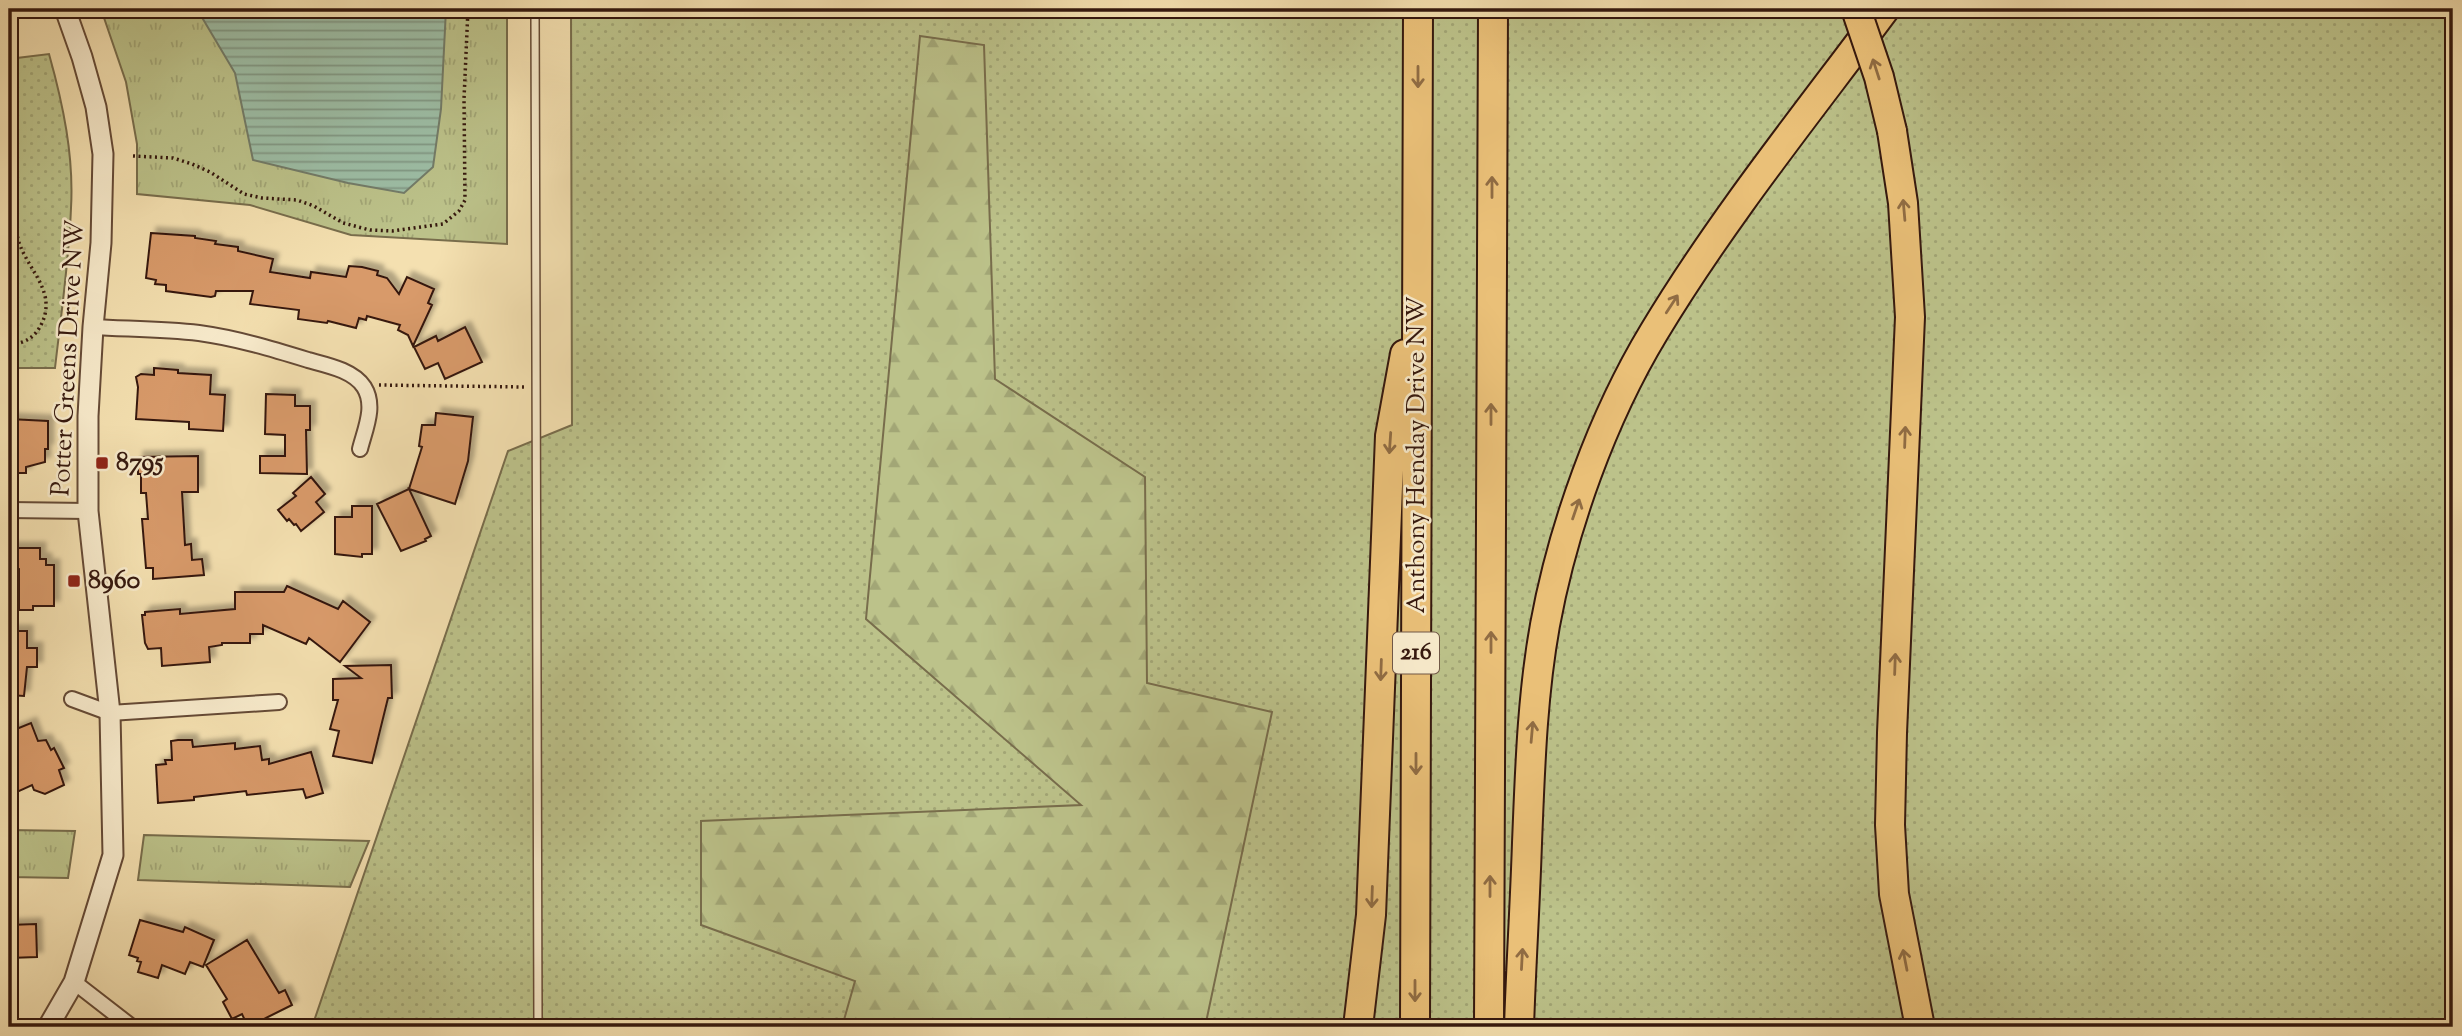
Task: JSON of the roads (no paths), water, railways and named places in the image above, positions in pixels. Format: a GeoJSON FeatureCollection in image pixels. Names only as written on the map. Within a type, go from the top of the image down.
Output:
{"type":"FeatureCollection","features":[{"type":"Feature","properties":{"kind":"highway","name":"Anthony Henday Drive NW"},"geometry":{"type":"LineString","coordinates":[[1415,1027],[1418,9]]}},
{"type":"Feature","properties":{"kind":"highway"},"geometry":{"type":"LineString","coordinates":[[1489,1027],[1493,9]]}},
{"type":"Feature","properties":{"kind":"highway"},"geometry":{"type":"LineString","coordinates":[[1856,9],[1879,77],[1892,131],[1903,203],[1910,317],[1890,825],[1894,894],[1920,1027]]}},
{"type":"Feature","properties":{"kind":"highway"},"geometry":{"type":"LineString","coordinates":[[1518,1027],[1530,750],[1536,688],[1545,625],[1562,552],[1589,471],[1615,407],[1652,334],[1710,245],[1885,9]]}},
{"type":"Feature","properties":{"kind":"highway"},"geometry":{"type":"LineString","coordinates":[[1358,1027],[1371,915],[1390,436],[1418,279]]}},
{"type":"Feature","properties":{"kind":"street","name":"Potter Greens Drive NW"},"geometry":{"type":"LineString","coordinates":[[48,1027],[74,982],[113,855],[110,713],[88,511],[88,416],[101,243],[103,154],[96,107],[65,9]]}},
{"type":"Feature","properties":{"kind":"street"},"geometry":{"type":"LineString","coordinates":[[93,327],[172,330],[225,337],[257,344],[349,374],[363,385],[370,408],[360,449]]}},
{"type":"Feature","properties":{"kind":"street"},"geometry":{"type":"LineString","coordinates":[[9,510],[88,511]]}},
{"type":"Feature","properties":{"kind":"street"},"geometry":{"type":"LineString","coordinates":[[72,699],[110,713],[279,702]]}},
{"type":"Feature","properties":{"kind":"street"},"geometry":{"type":"LineString","coordinates":[[74,982],[132,1027]]}},
{"type":"Feature","properties":{"kind":"lane"},"geometry":{"type":"LineString","coordinates":[[535,9],[538,1027]]}},
{"type":"Feature","properties":{"kind":"place","name":"8795"},"geometry":{"type":"Point","coordinates":[102,463]}},
{"type":"Feature","properties":{"kind":"place","name":"8960"},"geometry":{"type":"Point","coordinates":[74,581]}}]}
